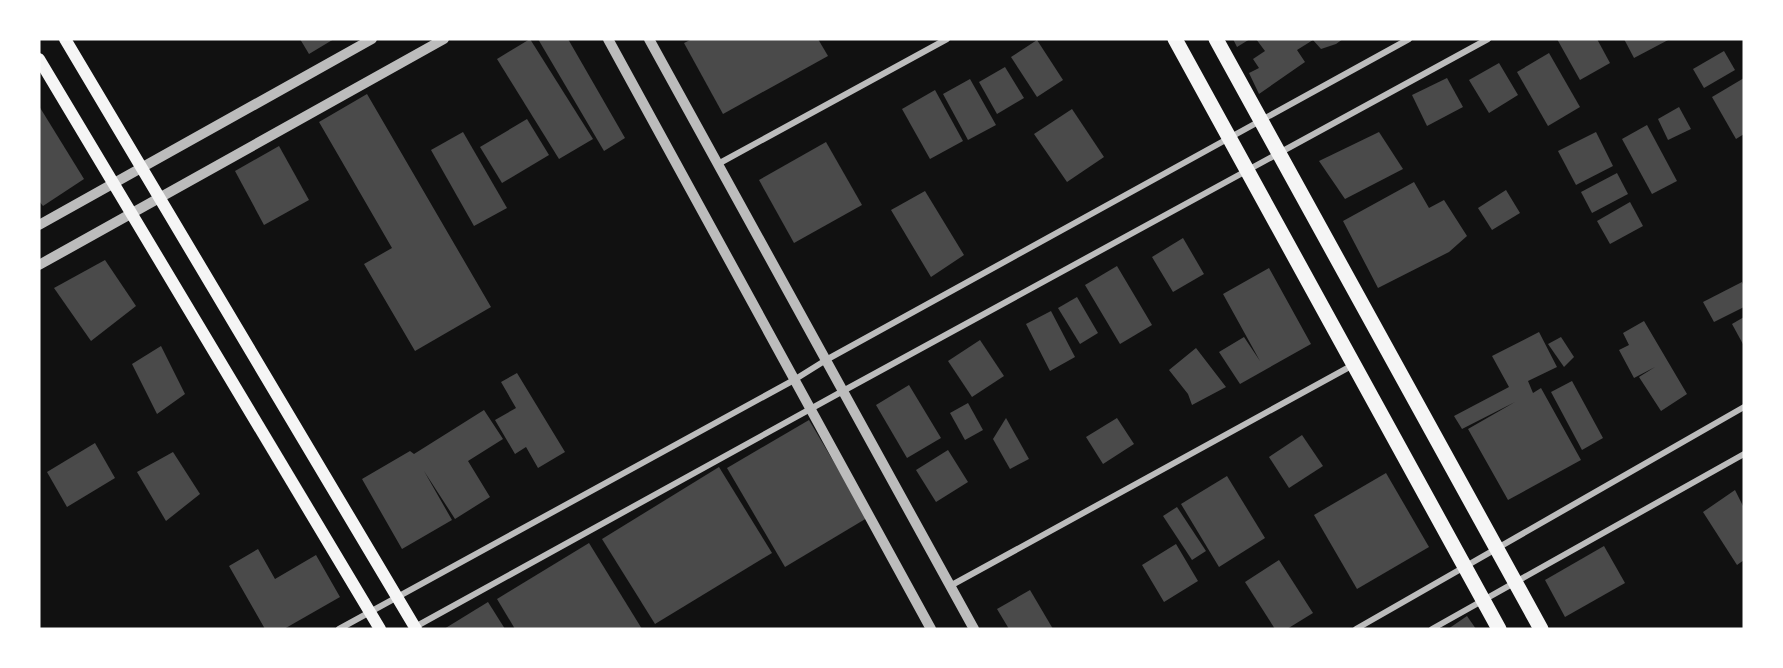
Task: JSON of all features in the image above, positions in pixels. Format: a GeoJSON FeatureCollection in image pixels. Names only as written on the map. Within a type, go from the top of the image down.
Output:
{"type":"FeatureCollection","features":[{"type":"Feature","properties":{"kind":"main road"},"geometry":{"type":"LineString","coordinates":[[65,39],[414,628]]}},
{"type":"Feature","properties":{"kind":"main road"},"geometry":{"type":"LineString","coordinates":[[1175,39],[1499,629]]}},
{"type":"Feature","properties":{"kind":"main road"},"geometry":{"type":"LineString","coordinates":[[1216,39],[1541,629]]}},
{"type":"Feature","properties":{"kind":"main road"},"geometry":{"type":"LineString","coordinates":[[39,59],[380,629]]}},
{"type":"Feature","properties":{"kind":"street"},"geometry":{"type":"LineString","coordinates":[[39,225],[372,39]]}},
{"type":"Feature","properties":{"kind":"street"},"geometry":{"type":"LineString","coordinates":[[39,265],[444,39]]}},
{"type":"Feature","properties":{"kind":"street"},"geometry":{"type":"LineString","coordinates":[[608,39],[931,629]]}},
{"type":"Feature","properties":{"kind":"street"},"geometry":{"type":"LineString","coordinates":[[649,39],[974,629]]}},
{"type":"Feature","properties":{"kind":"street"},"geometry":{"type":"LineString","coordinates":[[718,164],[947,39]]}},
{"type":"Feature","properties":{"kind":"street"},"geometry":{"type":"LineString","coordinates":[[339,629],[1409,39]]}},
{"type":"Feature","properties":{"kind":"street"},"geometry":{"type":"LineString","coordinates":[[414,628],[1488,39]]}},
{"type":"Feature","properties":{"kind":"street"},"geometry":{"type":"LineString","coordinates":[[950,586],[1353,364]]}},
{"type":"Feature","properties":{"kind":"street"},"geometry":{"type":"LineString","coordinates":[[1356,629],[1744,407]]}},
{"type":"Feature","properties":{"kind":"street"},"geometry":{"type":"LineString","coordinates":[[1432,629],[1744,454]]}},
{"type":"Feature","properties":{"kind":"building"},"geometry":{"type":"Polygon","coordinates":[[[300,39],[334,39],[309,54],[300,39]]]}},
{"type":"Feature","properties":{"kind":"building"},"geometry":{"type":"Polygon","coordinates":[[[530,39],[593,139],[559,159],[497,59],[530,39]]]}},
{"type":"Feature","properties":{"kind":"building"},"geometry":{"type":"Polygon","coordinates":[[[538,39],[568,39],[625,138],[604,151],[538,39]]]}},
{"type":"Feature","properties":{"kind":"building"},"geometry":{"type":"Polygon","coordinates":[[[692,39],[818,39],[828,56],[723,114],[684,43],[692,39]]]}},
{"type":"Feature","properties":{"kind":"building"},"geometry":{"type":"Polygon","coordinates":[[[1233,39],[1250,39],[1237,47],[1233,39]]]}},
{"type":"Feature","properties":{"kind":"building"},"geometry":{"type":"Polygon","coordinates":[[[1256,39],[1343,39],[1321,49],[1313,40],[1297,50],[1305,62],[1259,94],[1249,73],[1259,68],[1253,59],[1265,51],[1256,39]]]}},
{"type":"Feature","properties":{"kind":"building"},"geometry":{"type":"Polygon","coordinates":[[[1557,39],[1597,39],[1610,63],[1580,80],[1557,39]]]}},
{"type":"Feature","properties":{"kind":"building"},"geometry":{"type":"Polygon","coordinates":[[[1624,39],[1670,39],[1634,58],[1624,39]]]}},
{"type":"Feature","properties":{"kind":"building"},"geometry":{"type":"Polygon","coordinates":[[[1037,40],[1063,80],[1037,97],[1011,57],[1037,40]]]}},
{"type":"Feature","properties":{"kind":"building"},"geometry":{"type":"Polygon","coordinates":[[[1724,51],[1735,70],[1704,88],[1693,69],[1724,51]]]}},
{"type":"Feature","properties":{"kind":"building"},"geometry":{"type":"Polygon","coordinates":[[[1549,53],[1580,107],[1548,126],[1517,72],[1549,53]]]}},
{"type":"Feature","properties":{"kind":"building"},"geometry":{"type":"Polygon","coordinates":[[[1499,63],[1518,95],[1489,113],[1469,80],[1499,63]]]}},
{"type":"Feature","properties":{"kind":"building"},"geometry":{"type":"Polygon","coordinates":[[[1005,67],[1024,98],[997,114],[979,82],[1005,67]]]}},
{"type":"Feature","properties":{"kind":"building"},"geometry":{"type":"Polygon","coordinates":[[[1447,78],[1463,107],[1427,126],[1412,95],[1447,78]]]}},
{"type":"Feature","properties":{"kind":"building"},"geometry":{"type":"Polygon","coordinates":[[[1744,78],[1744,134],[1736,139],[1712,97],[1744,78]]]}},
{"type":"Feature","properties":{"kind":"building"},"geometry":{"type":"Polygon","coordinates":[[[970,79],[996,125],[968,140],[943,94],[970,79]]]}},
{"type":"Feature","properties":{"kind":"building"},"geometry":{"type":"Polygon","coordinates":[[[935,90],[963,141],[930,159],[902,109],[935,90]]]}},
{"type":"Feature","properties":{"kind":"building"},"geometry":{"type":"Polygon","coordinates":[[[367,94],[491,307],[415,351],[364,264],[392,248],[319,122],[367,94]]]}},
{"type":"Feature","properties":{"kind":"building"},"geometry":{"type":"Polygon","coordinates":[[[39,106],[84,179],[43,206],[39,201],[39,106]]]}},
{"type":"Feature","properties":{"kind":"building"},"geometry":{"type":"Polygon","coordinates":[[[1679,107],[1691,129],[1668,140],[1658,119],[1679,107]]]}},
{"type":"Feature","properties":{"kind":"building"},"geometry":{"type":"Polygon","coordinates":[[[1072,109],[1104,157],[1067,182],[1034,134],[1072,109]]]}},
{"type":"Feature","properties":{"kind":"building"},"geometry":{"type":"Polygon","coordinates":[[[527,119],[549,155],[502,183],[480,147],[527,119]]]}},
{"type":"Feature","properties":{"kind":"building"},"geometry":{"type":"Polygon","coordinates":[[[1647,125],[1677,181],[1652,194],[1622,139],[1647,125]]]}},
{"type":"Feature","properties":{"kind":"building"},"geometry":{"type":"Polygon","coordinates":[[[463,132],[507,208],[474,226],[431,150],[463,132]]]}},
{"type":"Feature","properties":{"kind":"building"},"geometry":{"type":"Polygon","coordinates":[[[1379,132],[1403,169],[1345,199],[1319,161],[1379,132]]]}},
{"type":"Feature","properties":{"kind":"building"},"geometry":{"type":"Polygon","coordinates":[[[1596,132],[1613,166],[1576,185],[1558,151],[1596,132]]]}},
{"type":"Feature","properties":{"kind":"building"},"geometry":{"type":"Polygon","coordinates":[[[826,142],[862,205],[794,243],[759,180],[826,142]]]}},
{"type":"Feature","properties":{"kind":"building"},"geometry":{"type":"Polygon","coordinates":[[[279,146],[309,200],[264,225],[235,171],[279,146]]]}},
{"type":"Feature","properties":{"kind":"building"},"geometry":{"type":"Polygon","coordinates":[[[1617,173],[1628,194],[1592,213],[1581,192],[1617,173]]]}},
{"type":"Feature","properties":{"kind":"building"},"geometry":{"type":"Polygon","coordinates":[[[1414,182],[1429,208],[1444,200],[1467,236],[1449,252],[1378,288],[1343,221],[1414,182]]]}},
{"type":"Feature","properties":{"kind":"building"},"geometry":{"type":"Polygon","coordinates":[[[1506,190],[1520,213],[1492,230],[1478,208],[1506,190]]]}},
{"type":"Feature","properties":{"kind":"building"},"geometry":{"type":"Polygon","coordinates":[[[925,191],[964,255],[931,277],[891,210],[925,191]]]}},
{"type":"Feature","properties":{"kind":"building"},"geometry":{"type":"Polygon","coordinates":[[[1630,202],[1643,226],[1610,244],[1597,221],[1630,202]]]}},
{"type":"Feature","properties":{"kind":"building"},"geometry":{"type":"Polygon","coordinates":[[[1183,238],[1204,274],[1173,292],[1152,257],[1183,238]]]}},
{"type":"Feature","properties":{"kind":"building"},"geometry":{"type":"Polygon","coordinates":[[[105,260],[136,306],[91,341],[54,288],[105,260]]]}},
{"type":"Feature","properties":{"kind":"building"},"geometry":{"type":"Polygon","coordinates":[[[1117,266],[1152,325],[1120,344],[1085,285],[1117,266]]]}},
{"type":"Feature","properties":{"kind":"building"},"geometry":{"type":"Polygon","coordinates":[[[1269,268],[1311,344],[1240,384],[1219,352],[1244,337],[1260,361],[1223,294],[1269,268]]]}},
{"type":"Feature","properties":{"kind":"building"},"geometry":{"type":"Polygon","coordinates":[[[1742,282],[1744,307],[1714,322],[1703,302],[1742,282]]]}},
{"type":"Feature","properties":{"kind":"building"},"geometry":{"type":"Polygon","coordinates":[[[1077,297],[1098,333],[1080,344],[1058,308],[1077,297]]]}},
{"type":"Feature","properties":{"kind":"building"},"geometry":{"type":"Polygon","coordinates":[[[1051,311],[1075,357],[1050,371],[1026,324],[1051,311]]]}},
{"type":"Feature","properties":{"kind":"building"},"geometry":{"type":"Polygon","coordinates":[[[1744,317],[1744,346],[1732,324],[1744,317]]]}},
{"type":"Feature","properties":{"kind":"building"},"geometry":{"type":"Polygon","coordinates":[[[1644,321],[1687,394],[1661,411],[1639,377],[1655,367],[1634,378],[1619,350],[1629,345],[1623,333],[1644,321]]]}},
{"type":"Feature","properties":{"kind":"building"},"geometry":{"type":"Polygon","coordinates":[[[1539,332],[1557,367],[1528,381],[1533,393],[1541,388],[1581,460],[1508,500],[1468,429],[1515,402],[1462,429],[1454,416],[1509,387],[1492,356],[1539,332]]]}},
{"type":"Feature","properties":{"kind":"building"},"geometry":{"type":"Polygon","coordinates":[[[1561,337],[1574,357],[1564,367],[1548,344],[1561,337]]]}},
{"type":"Feature","properties":{"kind":"building"},"geometry":{"type":"Polygon","coordinates":[[[980,340],[1004,376],[972,397],[948,361],[980,340]]]}},
{"type":"Feature","properties":{"kind":"building"},"geometry":{"type":"Polygon","coordinates":[[[161,346],[185,394],[157,414],[132,364],[161,346]]]}},
{"type":"Feature","properties":{"kind":"building"},"geometry":{"type":"Polygon","coordinates":[[[1196,348],[1226,387],[1192,405],[1188,394],[1169,370],[1196,348]]]}},
{"type":"Feature","properties":{"kind":"building"},"geometry":{"type":"Polygon","coordinates":[[[517,373],[565,452],[538,468],[526,447],[515,454],[495,420],[516,408],[501,382],[517,373]]]}},
{"type":"Feature","properties":{"kind":"building"},"geometry":{"type":"Polygon","coordinates":[[[1572,381],[1603,438],[1582,450],[1551,392],[1572,381]]]}},
{"type":"Feature","properties":{"kind":"building"},"geometry":{"type":"Polygon","coordinates":[[[909,385],[941,438],[907,458],[876,405],[909,385]]]}},
{"type":"Feature","properties":{"kind":"building"},"geometry":{"type":"Polygon","coordinates":[[[968,403],[983,430],[965,440],[950,413],[968,403]]]}},
{"type":"Feature","properties":{"kind":"building"},"geometry":{"type":"Polygon","coordinates":[[[484,410],[503,439],[468,461],[490,497],[455,519],[424,471],[452,520],[402,549],[362,479],[410,451],[414,454],[484,410]]]}},
{"type":"Feature","properties":{"kind":"building"},"geometry":{"type":"Polygon","coordinates":[[[1006,418],[1029,459],[1010,469],[993,439],[1006,418]]]}},
{"type":"Feature","properties":{"kind":"building"},"geometry":{"type":"Polygon","coordinates":[[[1117,418],[1134,444],[1103,464],[1086,437],[1117,418]]]}},
{"type":"Feature","properties":{"kind":"building"},"geometry":{"type":"Polygon","coordinates":[[[809,420],[867,518],[785,567],[727,468],[809,420]]]}},
{"type":"Feature","properties":{"kind":"building"},"geometry":{"type":"Polygon","coordinates":[[[1302,435],[1323,466],[1289,488],[1269,457],[1302,435]]]}},
{"type":"Feature","properties":{"kind":"building"},"geometry":{"type":"Polygon","coordinates":[[[95,443],[115,478],[67,507],[47,472],[95,443]]]}},
{"type":"Feature","properties":{"kind":"building"},"geometry":{"type":"Polygon","coordinates":[[[948,450],[968,482],[936,502],[916,470],[948,450]]]}},
{"type":"Feature","properties":{"kind":"building"},"geometry":{"type":"Polygon","coordinates":[[[173,452],[200,494],[166,521],[137,472],[173,452]]]}},
{"type":"Feature","properties":{"kind":"building"},"geometry":{"type":"Polygon","coordinates":[[[719,467],[772,553],[655,624],[602,539],[719,467]]]}},
{"type":"Feature","properties":{"kind":"building"},"geometry":{"type":"Polygon","coordinates":[[[1386,473],[1429,547],[1357,589],[1314,515],[1386,473]]]}},
{"type":"Feature","properties":{"kind":"building"},"geometry":{"type":"Polygon","coordinates":[[[1227,476],[1265,538],[1219,567],[1181,504],[1227,476]]]}},
{"type":"Feature","properties":{"kind":"building"},"geometry":{"type":"Polygon","coordinates":[[[1735,490],[1744,508],[1744,560],[1737,565],[1703,512],[1735,490]]]}},
{"type":"Feature","properties":{"kind":"building"},"geometry":{"type":"Polygon","coordinates":[[[1177,507],[1206,551],[1192,560],[1163,516],[1177,507]]]}},
{"type":"Feature","properties":{"kind":"building"},"geometry":{"type":"Polygon","coordinates":[[[589,543],[642,629],[515,629],[497,599],[589,543]]]}},
{"type":"Feature","properties":{"kind":"building"},"geometry":{"type":"Polygon","coordinates":[[[1176,544],[1198,581],[1164,602],[1142,565],[1176,544]]]}},
{"type":"Feature","properties":{"kind":"building"},"geometry":{"type":"Polygon","coordinates":[[[1604,546],[1625,583],[1565,617],[1545,580],[1604,546]]]}},
{"type":"Feature","properties":{"kind":"building"},"geometry":{"type":"Polygon","coordinates":[[[258,549],[275,579],[316,555],[340,597],[284,629],[265,629],[229,566],[258,549]]]}},
{"type":"Feature","properties":{"kind":"building"},"geometry":{"type":"Polygon","coordinates":[[[1279,560],[1313,613],[1287,629],[1275,629],[1245,582],[1279,560]]]}},
{"type":"Feature","properties":{"kind":"building"},"geometry":{"type":"Polygon","coordinates":[[[1030,590],[1053,629],[1009,629],[997,609],[1030,590]]]}},
{"type":"Feature","properties":{"kind":"building"},"geometry":{"type":"Polygon","coordinates":[[[488,602],[505,629],[444,629],[488,602]]]}},
{"type":"Feature","properties":{"kind":"building"},"geometry":{"type":"Polygon","coordinates":[[[1467,616],[1476,629],[1448,629],[1467,616]]]}}]}
